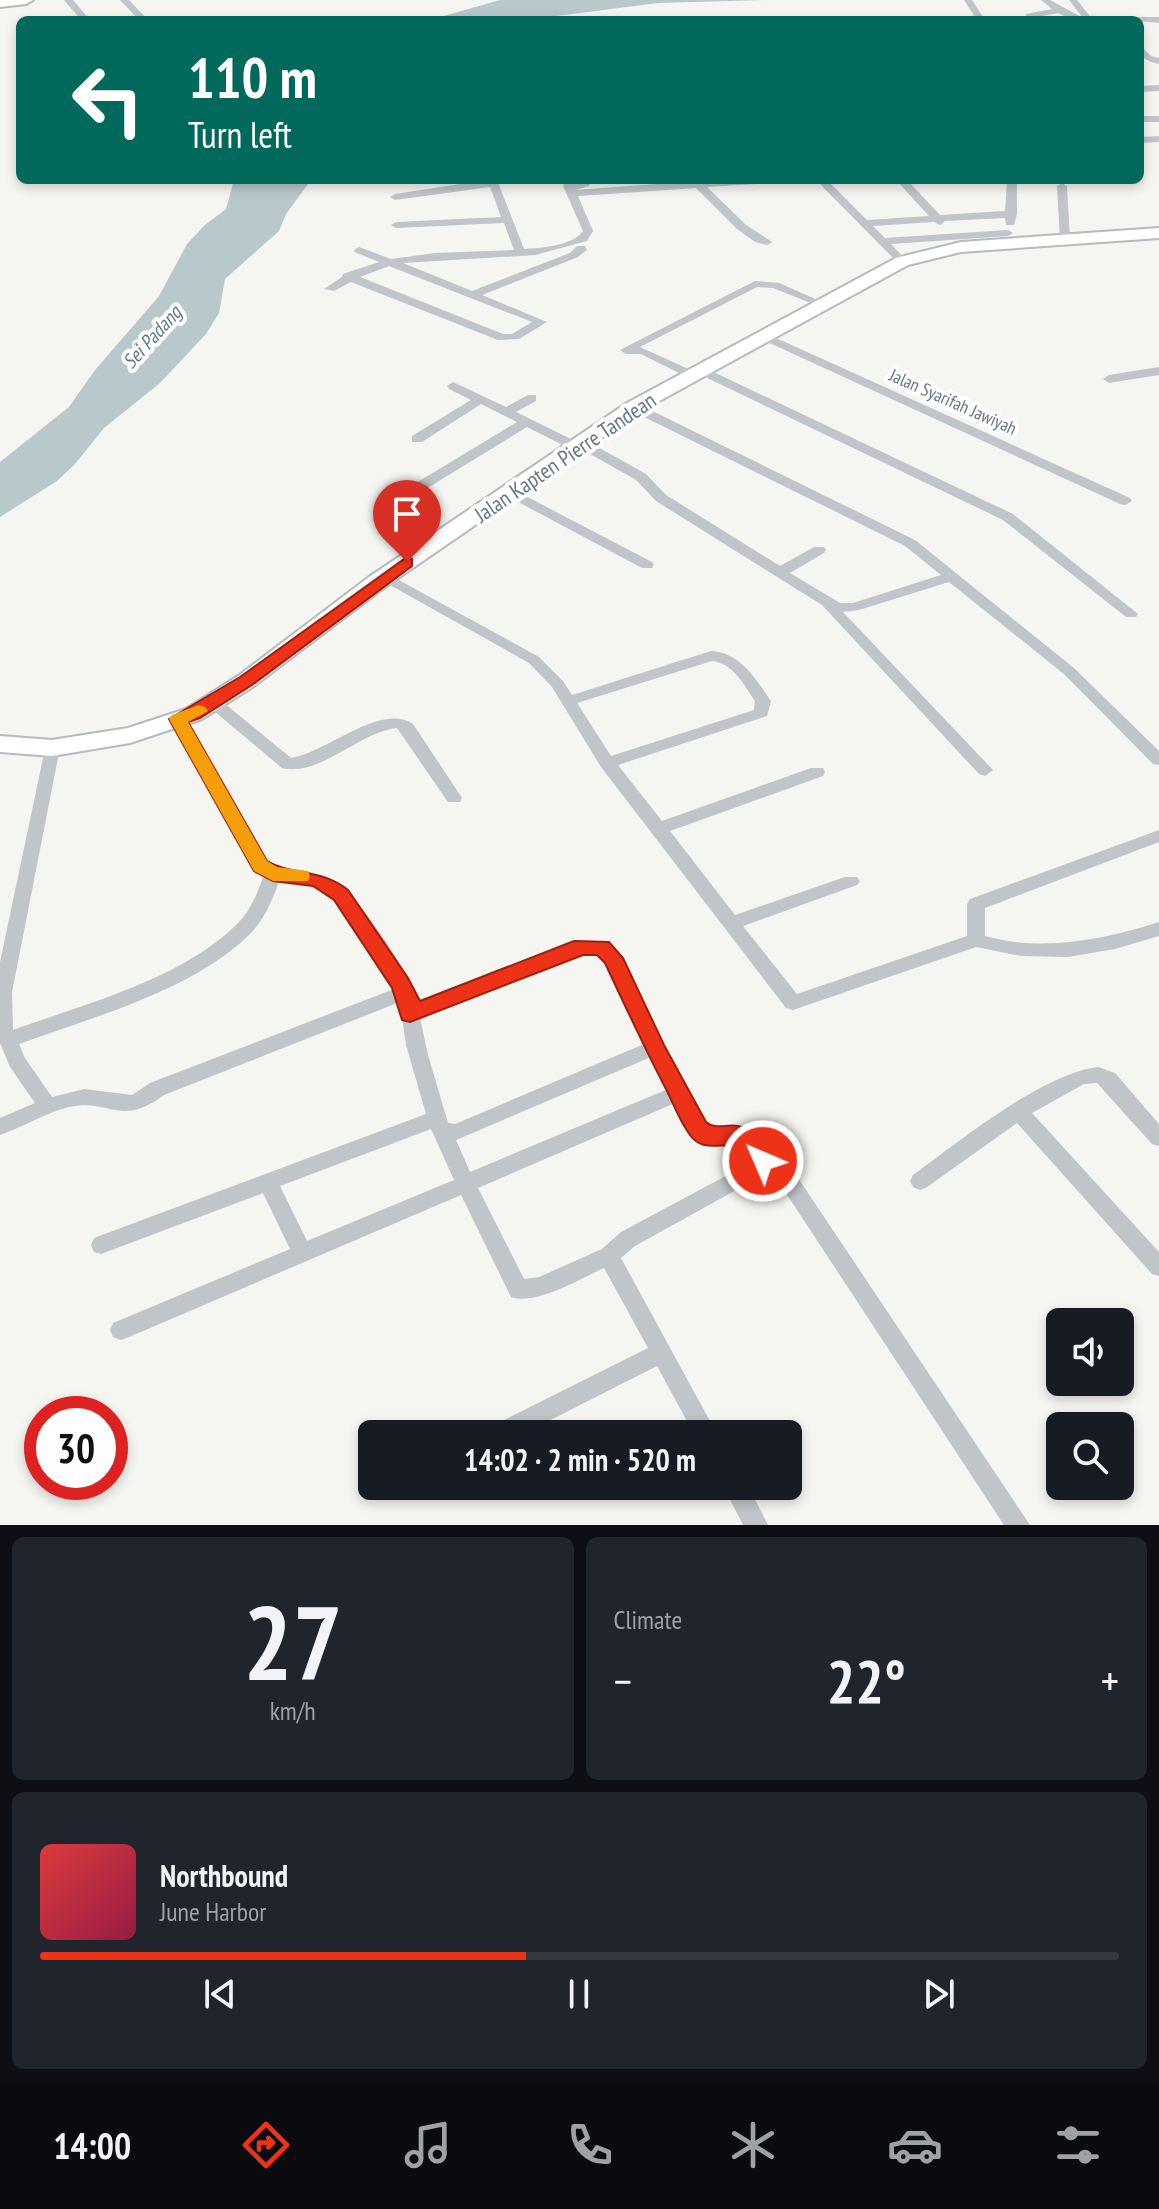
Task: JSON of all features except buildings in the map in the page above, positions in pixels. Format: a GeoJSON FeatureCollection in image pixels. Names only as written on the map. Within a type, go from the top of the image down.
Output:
{"type":"FeatureCollection","features":[{"type":"Feature","properties":{"kind":"main road"},"geometry":{"type":"LineString","coordinates":[[0,3],[26,0]]}},
{"type":"Feature","properties":{"kind":"main road","name":"Jalan Kapten Pierre Tandean"},"geometry":{"type":"LineString","coordinates":[[0,744],[52,748],[130,735],[194,714],[386,577],[634,407],[902,261],[1006,238],[1065,240],[1159,233]]}},
{"type":"Feature","properties":{"kind":"street"},"geometry":{"type":"LineString","coordinates":[[68,0],[82,16]]}},
{"type":"Feature","properties":{"kind":"street"},"geometry":{"type":"LineString","coordinates":[[124,0],[140,16]]}},
{"type":"Feature","properties":{"kind":"street"},"geometry":{"type":"LineString","coordinates":[[1045,0],[1072,16]]}},
{"type":"Feature","properties":{"kind":"street"},"geometry":{"type":"LineString","coordinates":[[1073,0],[1086,16]]}},
{"type":"Feature","properties":{"kind":"street"},"geometry":{"type":"LineString","coordinates":[[1029,16],[1059,10]]}},
{"type":"Feature","properties":{"kind":"street"},"geometry":{"type":"LineString","coordinates":[[395,197],[479,184]]}},
{"type":"Feature","properties":{"kind":"street"},"geometry":{"type":"LineString","coordinates":[[493,184],[520,252]]}},
{"type":"Feature","properties":{"kind":"street"},"geometry":{"type":"LineString","coordinates":[[330,289],[347,275],[389,262],[520,252],[575,243],[587,236],[586,226],[568,186],[585,184]]}},
{"type":"Feature","properties":{"kind":"street"},"geometry":{"type":"LineString","coordinates":[[569,193],[698,184],[760,242],[767,242]]}},
{"type":"Feature","properties":{"kind":"street"},"geometry":{"type":"LineString","coordinates":[[827,184],[902,261]]}},
{"type":"Feature","properties":{"kind":"street"},"geometry":{"type":"LineString","coordinates":[[905,184],[937,218],[950,237]]}},
{"type":"Feature","properties":{"kind":"street"},"geometry":{"type":"LineString","coordinates":[[883,241],[1006,238],[1012,214],[1012,184]]}},
{"type":"Feature","properties":{"kind":"street"},"geometry":{"type":"LineString","coordinates":[[1062,186],[1065,240]]}},
{"type":"Feature","properties":{"kind":"street"},"geometry":{"type":"LineString","coordinates":[[864,223],[1012,214]]}},
{"type":"Feature","properties":{"kind":"street"},"geometry":{"type":"LineString","coordinates":[[396,225],[507,220]]}},
{"type":"Feature","properties":{"kind":"street"},"geometry":{"type":"LineString","coordinates":[[471,295],[574,255],[581,248]]}},
{"type":"Feature","properties":{"kind":"street"},"geometry":{"type":"LineString","coordinates":[[347,275],[502,338],[515,337],[541,322],[359,250]]}},
{"type":"Feature","properties":{"kind":"street"},"geometry":{"type":"LineString","coordinates":[[823,305],[775,285],[755,284],[626,350],[643,351],[698,373],[1008,517],[1131,614]]}},
{"type":"Feature","properties":{"kind":"street","name":"Jalan Syarifah Jawiyah"},"geometry":{"type":"LineString","coordinates":[[765,337],[1125,501]]}},
{"type":"Feature","properties":{"kind":"street"},"geometry":{"type":"LineString","coordinates":[[1109,379],[1159,371]]}},
{"type":"Feature","properties":{"kind":"street"},"geometry":{"type":"LineString","coordinates":[[453,386],[641,477],[661,498],[837,608],[854,607],[953,576]]}},
{"type":"Feature","properties":{"kind":"street"},"geometry":{"type":"LineString","coordinates":[[506,412],[532,398]]}},
{"type":"Feature","properties":{"kind":"street"},"geometry":{"type":"LineString","coordinates":[[417,439],[481,399]]}},
{"type":"Feature","properties":{"kind":"street"},"geometry":{"type":"LineString","coordinates":[[634,407],[910,543],[1069,671],[1159,760]]}},
{"type":"Feature","properties":{"kind":"street"},"geometry":{"type":"LineString","coordinates":[[411,492],[526,422]]}},
{"type":"Feature","properties":{"kind":"street"},"geometry":{"type":"LineString","coordinates":[[512,493],[647,565]]}},
{"type":"Feature","properties":{"kind":"street"},"geometry":{"type":"LineString","coordinates":[[781,572],[819,550]]}},
{"type":"Feature","properties":{"kind":"street"},"geometry":{"type":"LineString","coordinates":[[386,577],[534,660],[558,684],[607,763],[793,1003],[976,940],[996,947],[1038,951],[1108,944],[1159,929]]}},
{"type":"Feature","properties":{"kind":"street"},"geometry":{"type":"LineString","coordinates":[[825,602],[985,770]]}},
{"type":"Feature","properties":{"kind":"street"},"geometry":{"type":"LineString","coordinates":[[568,701],[722,655],[732,661],[763,701],[762,712],[753,717],[607,763]]}},
{"type":"Feature","properties":{"kind":"street"},"geometry":{"type":"LineString","coordinates":[[213,702],[288,764],[304,761],[384,725],[400,723],[407,728],[454,798]]}},
{"type":"Feature","properties":{"kind":"street"},"geometry":{"type":"LineString","coordinates":[[178,719],[260,866],[273,874],[328,884],[341,895],[405,992],[438,1123],[511,1280],[519,1290],[541,1286],[609,1256],[628,1239],[758,1168],[763,1153]]}},
{"type":"Feature","properties":{"kind":"street"},"geometry":{"type":"LineString","coordinates":[[49,1107],[17,1062],[2,1025],[3,992],[52,748]]}},
{"type":"Feature","properties":{"kind":"street"},"geometry":{"type":"LineString","coordinates":[[658,829],[817,772]]}},
{"type":"Feature","properties":{"kind":"street"},"geometry":{"type":"LineString","coordinates":[[976,940],[976,904],[1159,836]]}},
{"type":"Feature","properties":{"kind":"street"},"geometry":{"type":"LineString","coordinates":[[8,1040],[185,972],[233,938],[259,910],[273,874]]}},
{"type":"Feature","properties":{"kind":"street"},"geometry":{"type":"LineString","coordinates":[[732,923],[851,881]]}},
{"type":"Feature","properties":{"kind":"street"},"geometry":{"type":"LineString","coordinates":[[410,1014],[591,945],[601,947],[613,958],[698,1128],[706,1136],[739,1135],[763,1153],[787,1178],[1018,1525]]}},
{"type":"Feature","properties":{"kind":"street"},"geometry":{"type":"LineString","coordinates":[[0,1127],[49,1107],[92,1096],[122,1105],[134,1105],[157,1089],[405,992]]}},
{"type":"Feature","properties":{"kind":"street"},"geometry":{"type":"LineString","coordinates":[[438,1123],[447,1133],[457,1132],[655,1047]]}},
{"type":"Feature","properties":{"kind":"street"},"geometry":{"type":"LineString","coordinates":[[920,1181],[1018,1111],[1081,1077],[1098,1075],[1108,1079],[1159,1138]]}},
{"type":"Feature","properties":{"kind":"street"},"geometry":{"type":"LineString","coordinates":[[121,1330],[679,1093]]}},
{"type":"Feature","properties":{"kind":"street"},"geometry":{"type":"LineString","coordinates":[[1018,1111],[1159,1267]]}},
{"type":"Feature","properties":{"kind":"street"},"geometry":{"type":"LineString","coordinates":[[101,1245],[438,1123]]}},
{"type":"Feature","properties":{"kind":"street"},"geometry":{"type":"LineString","coordinates":[[268,1182],[302,1252]]}},
{"type":"Feature","properties":{"kind":"street"},"geometry":{"type":"LineString","coordinates":[[609,1256],[698,1420]]}},
{"type":"Feature","properties":{"kind":"street"},"geometry":{"type":"LineString","coordinates":[[528,1420],[662,1352]]}},
{"type":"Feature","properties":{"kind":"street"},"geometry":{"type":"LineString","coordinates":[[743,1500],[756,1525]]}},
{"type":"Feature","properties":{"kind":"water"},"geometry":{"type":"Polygon","coordinates":[[[500,0],[766,0],[658,3],[556,16],[444,16],[500,0]]]}},
{"type":"Feature","properties":{"kind":"water","name":"Sei Padang"},"geometry":{"type":"Polygon","coordinates":[[[233,184],[308,184],[286,214],[279,231],[225,279],[219,313],[206,334],[160,383],[104,428],[57,481],[0,517],[0,462],[69,407],[95,370],[159,296],[187,244],[226,209],[233,184]]]}},
{"type":"Feature","properties":{"kind":"slow traffic"},"geometry":{"type":"LineString","coordinates":[[199,711],[178,719],[260,866],[273,874],[301,876]]}},
{"type":"Feature","properties":{"kind":"route"},"geometry":{"type":"LineString","coordinates":[[407,562],[246,681],[194,714],[178,719],[260,866],[273,874],[294,875],[328,884],[341,895],[401,984],[409,1001],[410,1014],[581,947],[601,947],[613,958],[698,1128],[706,1136],[739,1135],[763,1153],[763,1161]]}}]}
